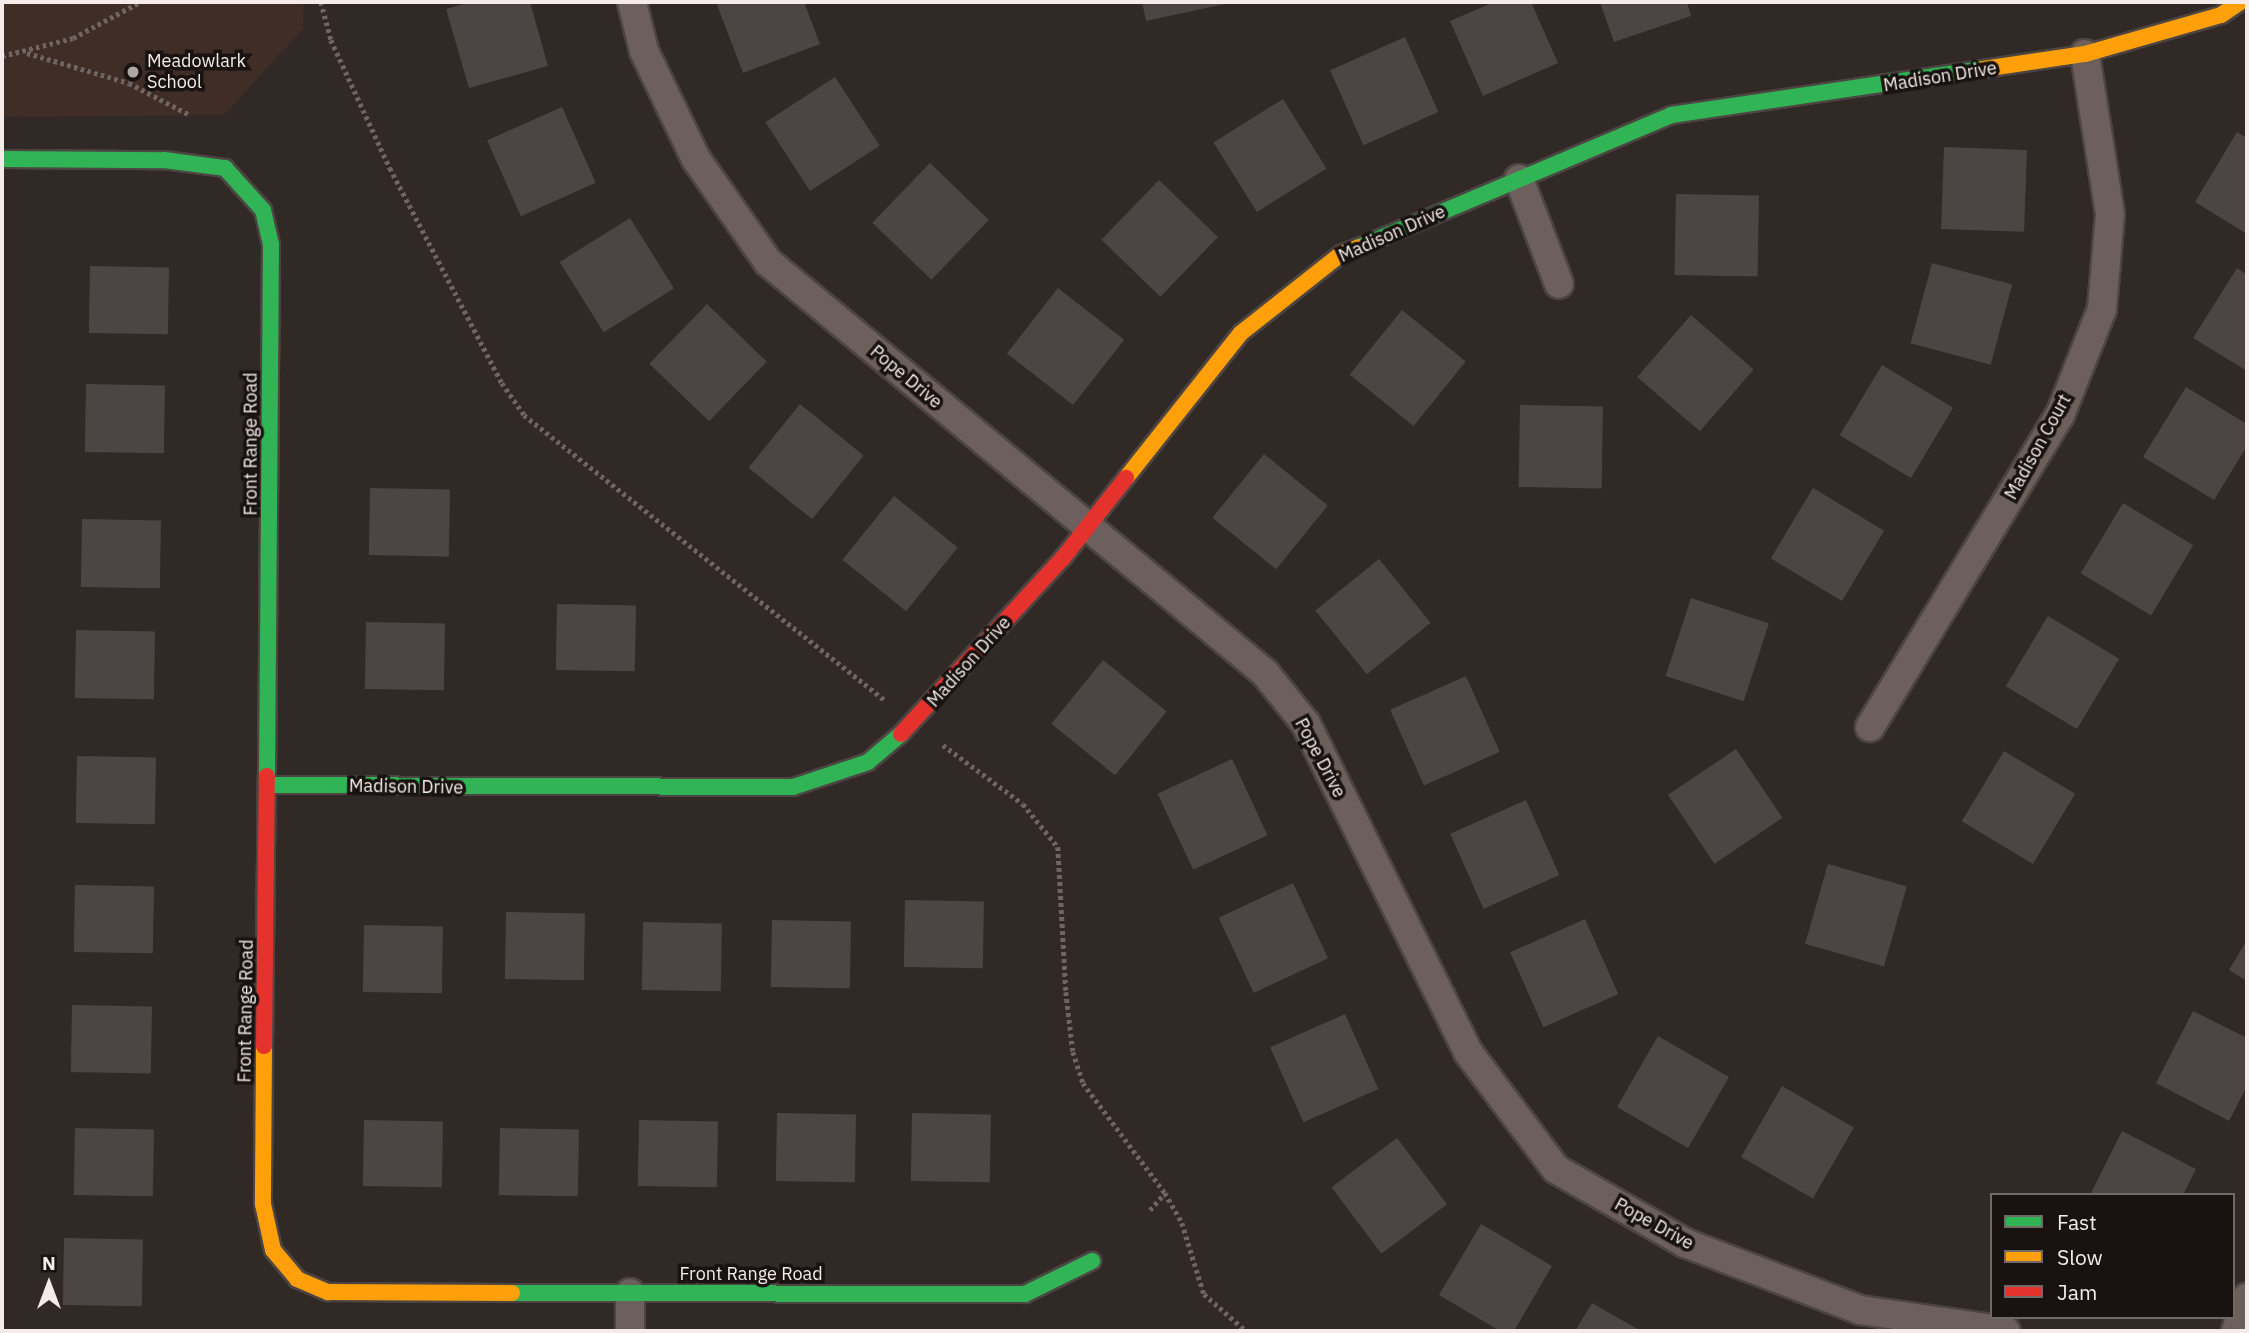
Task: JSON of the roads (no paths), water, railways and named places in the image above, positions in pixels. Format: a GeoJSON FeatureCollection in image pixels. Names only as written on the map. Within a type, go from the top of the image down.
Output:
{"type":"FeatureCollection","features":[{"type":"Feature","properties":{"kind":"street","name":"Pope Drive"},"geometry":{"type":"LineString","coordinates":[[632,2],[645,51],[696,159],[768,262],[1087,529],[1265,673],[1306,724],[1468,1052],[1556,1169],[1685,1243],[1860,1310],[2006,1331]]}},
{"type":"Feature","properties":{"kind":"street","name":"Madison Drive"},"geometry":{"type":"LineString","coordinates":[[267,785],[793,787],[868,762],[915,723],[1087,529],[1241,333],[1341,254],[1671,115],[2085,54],[2221,15],[2240,2]]}},
{"type":"Feature","properties":{"kind":"street","name":"Madison Court"},"geometry":{"type":"LineString","coordinates":[[1870,727],[2060,415],[2102,309],[2110,214],[2085,54]]}},
{"type":"Feature","properties":{"kind":"street","name":"Front Range Road"},"geometry":{"type":"LineString","coordinates":[[2,159],[164,160],[225,167],[263,210],[271,244],[263,1204],[273,1251],[296,1279],[328,1292],[1025,1294],[1092,1261]]}},
{"type":"Feature","properties":{"kind":"street"},"geometry":{"type":"LineString","coordinates":[[1519,179],[1559,284]]}},
{"type":"Feature","properties":{"kind":"street"},"geometry":{"type":"LineString","coordinates":[[629,1331],[630,1293]]}},
{"type":"Feature","properties":{"kind":"street"},"geometry":{"type":"LineString","coordinates":[[2236,1331],[2247,1298]]}},
{"type":"Feature","properties":{"kind":"place","name":"Meadowlark School"},"geometry":{"type":"Point","coordinates":[133,72]}}]}
